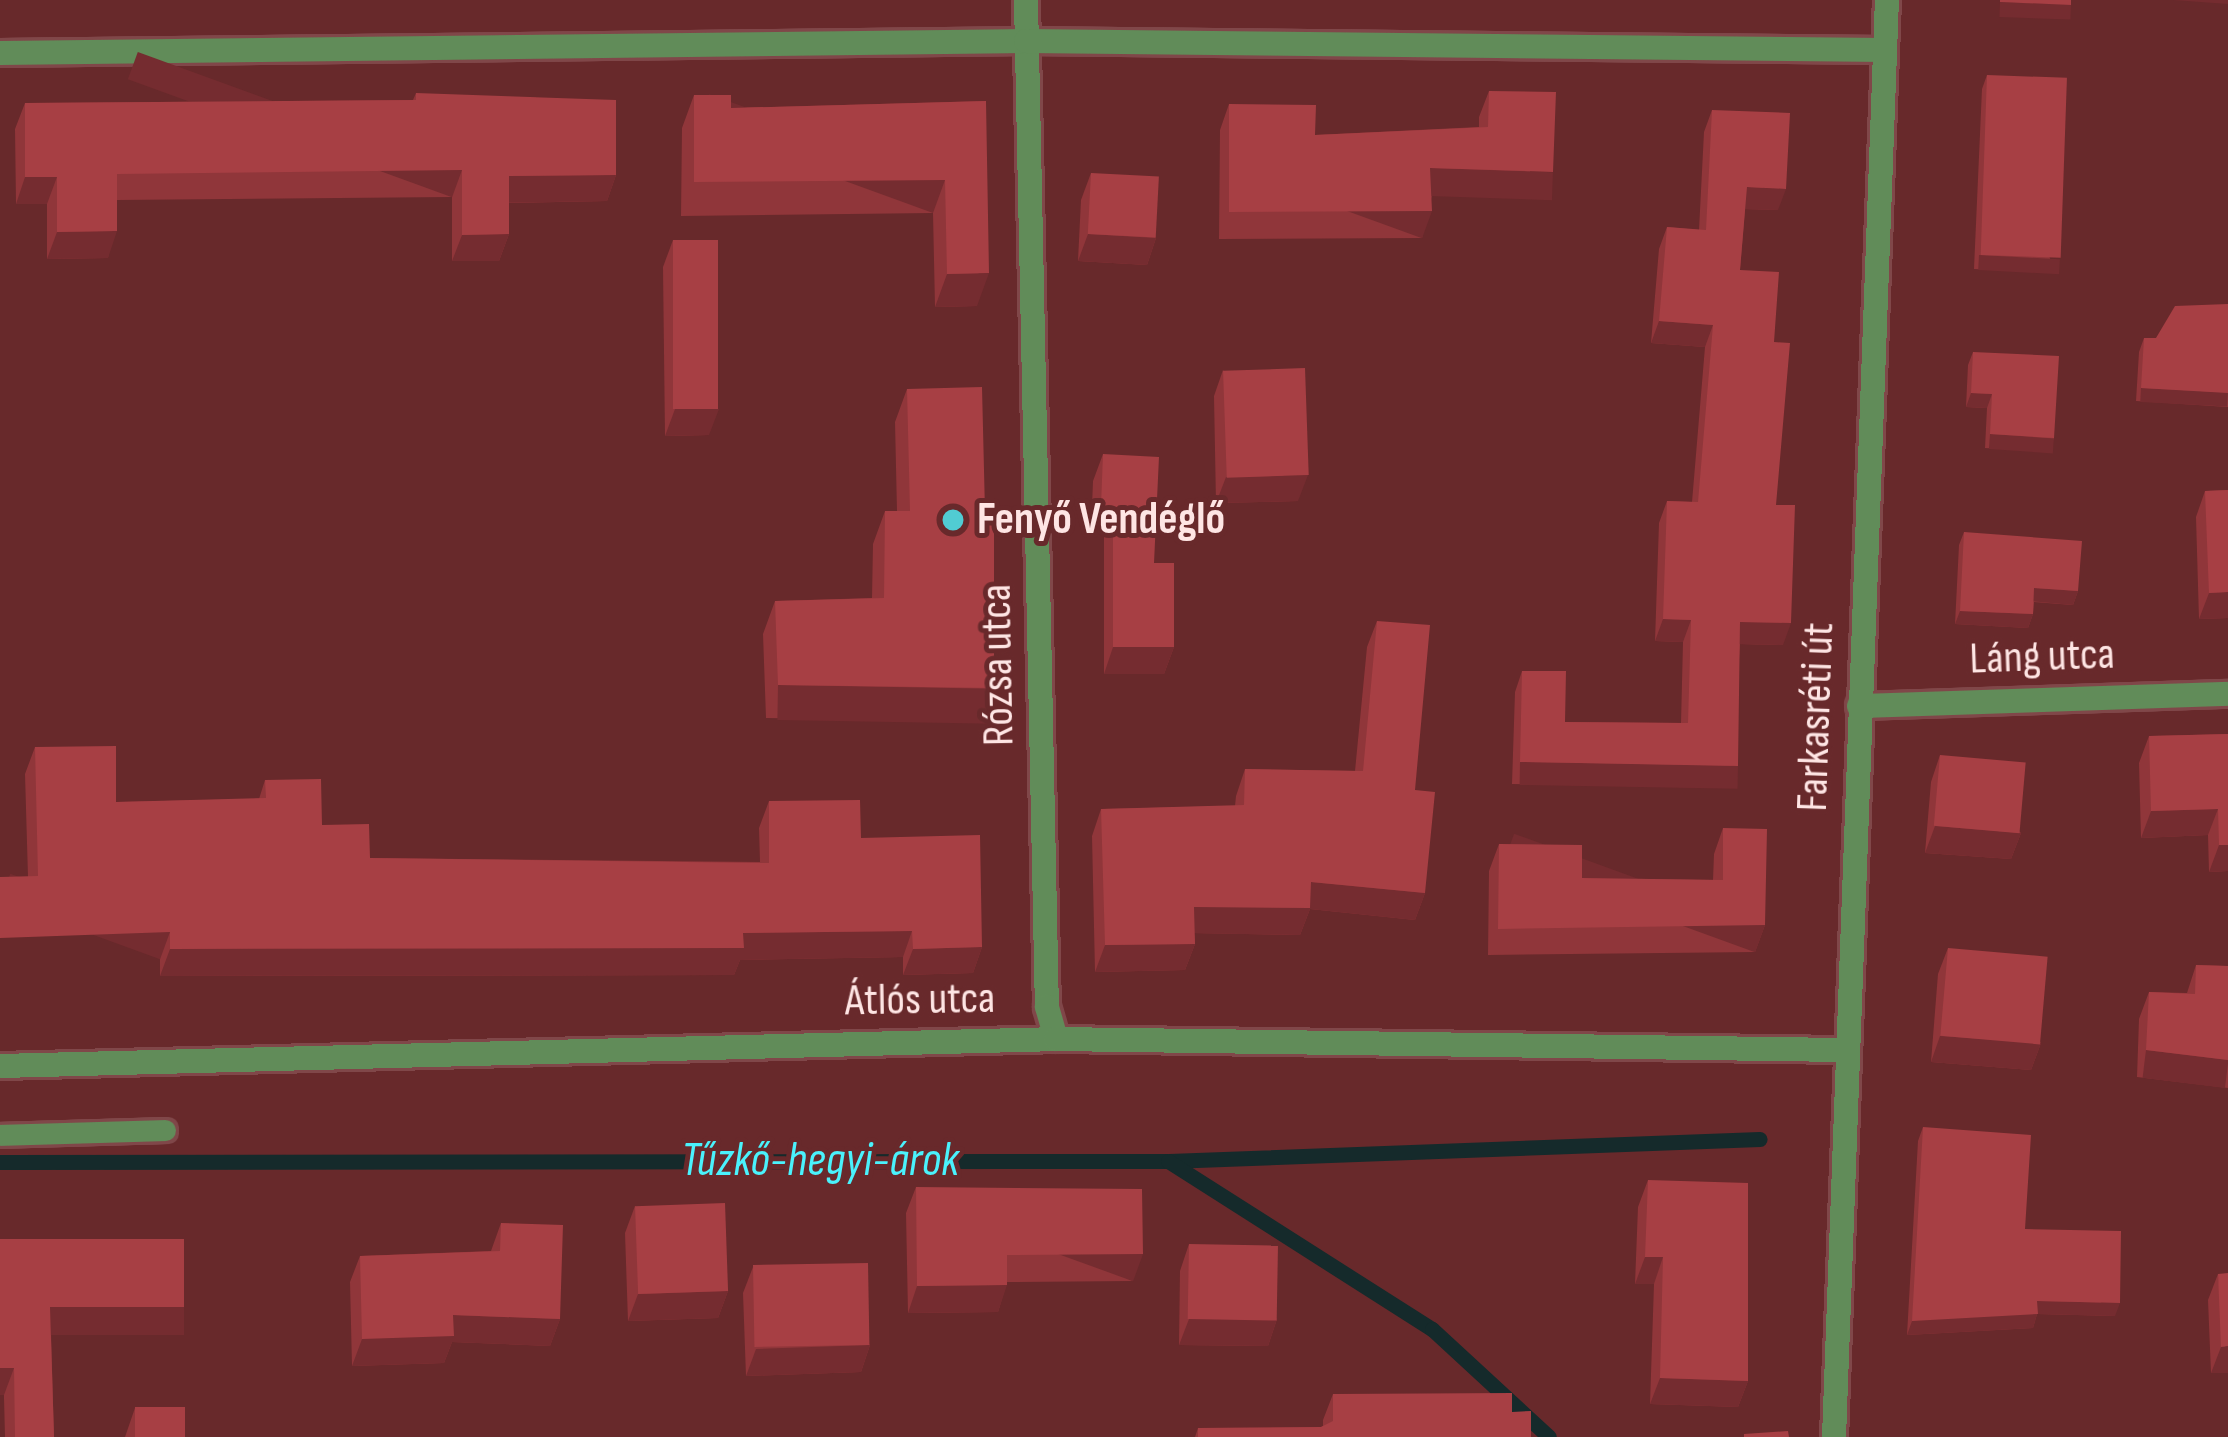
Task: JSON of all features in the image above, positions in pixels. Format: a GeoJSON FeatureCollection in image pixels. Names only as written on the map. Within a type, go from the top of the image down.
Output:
{"type":"FeatureCollection","features":[{"type":"Feature","properties":{"kind":"street","name":"Rózsa utca"},"geometry":{"type":"LineString","coordinates":[[1026,0],[1047,1007],[1056,1039]]}},
{"type":"Feature","properties":{"kind":"street","name":"Farkasréti út"},"geometry":{"type":"LineString","coordinates":[[1834,1437],[1843,1050],[1887,0]]}},
{"type":"Feature","properties":{"kind":"street"},"geometry":{"type":"LineString","coordinates":[[0,53],[1026,41],[1886,50]]}},
{"type":"Feature","properties":{"kind":"street","name":"Láng utca"},"geometry":{"type":"LineString","coordinates":[[1858,706],[2228,694]]}},
{"type":"Feature","properties":{"kind":"street","name":"Átlós utca"},"geometry":{"type":"LineString","coordinates":[[0,1066],[1056,1039],[1843,1050]]}},
{"type":"Feature","properties":{"kind":"lane"},"geometry":{"type":"LineString","coordinates":[[0,1135],[164,1130]]}},
{"type":"Feature","properties":{"kind":"building"},"geometry":{"type":"Polygon","coordinates":[[[2071,0],[2071,5],[2000,2],[2071,0]]]}},
{"type":"Feature","properties":{"kind":"building"},"geometry":{"type":"Polygon","coordinates":[[[1987,75],[2067,78],[2061,258],[1981,255],[1987,75]]]}},
{"type":"Feature","properties":{"kind":"building"},"geometry":{"type":"Polygon","coordinates":[[[1489,91],[1556,92],[1553,172],[1430,168],[1432,211],[1229,212],[1229,104],[1316,105],[1315,135],[1488,127],[1489,91]]]}},
{"type":"Feature","properties":{"kind":"building"},"geometry":{"type":"Polygon","coordinates":[[[416,93],[616,100],[616,175],[509,176],[509,234],[462,235],[462,170],[117,174],[117,231],[57,232],[57,177],[25,177],[25,103],[416,100],[416,93]]]}},
{"type":"Feature","properties":{"kind":"building"},"geometry":{"type":"Polygon","coordinates":[[[694,95],[731,95],[731,108],[986,101],[989,273],[947,274],[945,180],[694,182],[694,95]]]}},
{"type":"Feature","properties":{"kind":"building"},"geometry":{"type":"Polygon","coordinates":[[[1712,110],[1790,113],[1786,189],[1747,187],[1740,270],[1779,272],[1774,342],[1790,343],[1776,505],[1795,505],[1791,623],[1740,622],[1738,766],[1520,762],[1522,671],[1566,671],[1565,722],[1688,723],[1691,620],[1663,619],[1667,501],[1698,502],[1713,325],[1659,321],[1667,227],[1706,230],[1712,110]]]}},
{"type":"Feature","properties":{"kind":"building"},"geometry":{"type":"Polygon","coordinates":[[[1091,173],[1159,177],[1156,237],[1088,234],[1091,173]]]}},
{"type":"Feature","properties":{"kind":"building"},"geometry":{"type":"Polygon","coordinates":[[[673,240],[718,240],[718,409],[673,409],[673,240]]]}},
{"type":"Feature","properties":{"kind":"building"},"geometry":{"type":"Polygon","coordinates":[[[2228,304],[2228,393],[2141,388],[2144,338],[2156,338],[2175,306],[2228,304]]]}},
{"type":"Feature","properties":{"kind":"building"},"geometry":{"type":"Polygon","coordinates":[[[1973,352],[2059,356],[2054,438],[1990,434],[1992,394],[1971,393],[1973,352]]]}},
{"type":"Feature","properties":{"kind":"building"},"geometry":{"type":"Polygon","coordinates":[[[1305,368],[1309,475],[1227,478],[1223,371],[1305,368]]]}},
{"type":"Feature","properties":{"kind":"building"},"geometry":{"type":"Polygon","coordinates":[[[982,387],[985,511],[994,511],[994,688],[778,685],[775,601],[884,598],[885,511],[910,511],[907,389],[982,387]]]}},
{"type":"Feature","properties":{"kind":"building"},"geometry":{"type":"Polygon","coordinates":[[[1103,454],[1159,457],[1154,563],[1174,563],[1174,647],[1113,647],[1113,507],[1101,506],[1103,454]]]}},
{"type":"Feature","properties":{"kind":"building"},"geometry":{"type":"Polygon","coordinates":[[[2228,490],[2228,592],[2209,593],[2205,491],[2228,490]]]}},
{"type":"Feature","properties":{"kind":"building"},"geometry":{"type":"Polygon","coordinates":[[[1964,532],[2082,541],[2078,591],[2034,588],[2033,614],[1960,611],[1964,532]]]}},
{"type":"Feature","properties":{"kind":"building"},"geometry":{"type":"Polygon","coordinates":[[[1377,621],[1430,625],[1415,790],[1435,792],[1425,893],[1311,882],[1310,908],[1194,907],[1195,944],[1105,945],[1101,809],[1244,805],[1245,769],[1363,771],[1377,621]]]}},
{"type":"Feature","properties":{"kind":"building"},"geometry":{"type":"Polygon","coordinates":[[[2228,734],[2228,845],[2219,845],[2218,809],[2151,811],[2149,736],[2228,734]]]}},
{"type":"Feature","properties":{"kind":"building"},"geometry":{"type":"Polygon","coordinates":[[[116,746],[116,802],[266,798],[265,780],[321,779],[322,825],[369,824],[370,858],[769,863],[769,801],[860,800],[861,838],[980,835],[982,947],[913,949],[912,931],[743,933],[744,948],[170,949],[170,932],[0,938],[0,877],[38,876],[35,747],[116,746]]]}},
{"type":"Feature","properties":{"kind":"building"},"geometry":{"type":"Polygon","coordinates":[[[1940,755],[2026,762],[2019,833],[1934,826],[1940,755]]]}},
{"type":"Feature","properties":{"kind":"building"},"geometry":{"type":"Polygon","coordinates":[[[1723,828],[1767,829],[1765,925],[1498,929],[1499,844],[1582,845],[1582,878],[1723,880],[1723,828]]]}},
{"type":"Feature","properties":{"kind":"building"},"geometry":{"type":"Polygon","coordinates":[[[1948,948],[2048,957],[2040,1044],[1940,1036],[1948,948]]]}},
{"type":"Feature","properties":{"kind":"building"},"geometry":{"type":"Polygon","coordinates":[[[2196,965],[2228,966],[2228,1060],[2146,1050],[2149,992],[2195,994],[2196,965]]]}},
{"type":"Feature","properties":{"kind":"building"},"geometry":{"type":"Polygon","coordinates":[[[1923,1127],[2031,1135],[2025,1229],[2121,1231],[2120,1303],[2037,1301],[2038,1314],[1912,1321],[1923,1127]]]}},
{"type":"Feature","properties":{"kind":"building"},"geometry":{"type":"Polygon","coordinates":[[[1648,1180],[1748,1183],[1748,1381],[1660,1378],[1663,1257],[1645,1257],[1648,1180]]]}},
{"type":"Feature","properties":{"kind":"building"},"geometry":{"type":"Polygon","coordinates":[[[916,1187],[1142,1189],[1143,1254],[1007,1255],[1007,1285],[917,1286],[916,1187]]]}},
{"type":"Feature","properties":{"kind":"building"},"geometry":{"type":"Polygon","coordinates":[[[725,1203],[728,1291],[638,1294],[635,1206],[725,1203]]]}},
{"type":"Feature","properties":{"kind":"building"},"geometry":{"type":"Polygon","coordinates":[[[501,1223],[563,1225],[560,1319],[453,1315],[454,1336],[362,1339],[360,1256],[500,1251],[501,1223]]]}},
{"type":"Feature","properties":{"kind":"building"},"geometry":{"type":"Polygon","coordinates":[[[0,1239],[184,1239],[184,1307],[50,1307],[54,1437],[15,1437],[14,1368],[0,1368],[0,1239]]]}},
{"type":"Feature","properties":{"kind":"building"},"geometry":{"type":"Polygon","coordinates":[[[1189,1244],[1278,1246],[1277,1321],[1188,1319],[1189,1244]]]}},
{"type":"Feature","properties":{"kind":"building"},"geometry":{"type":"Polygon","coordinates":[[[868,1263],[869,1345],[754,1347],[753,1265],[868,1263]]]}},
{"type":"Feature","properties":{"kind":"building"},"geometry":{"type":"Polygon","coordinates":[[[2228,1273],[2228,1346],[2221,1347],[2218,1274],[2228,1273]]]}},
{"type":"Feature","properties":{"kind":"building"},"geometry":{"type":"Polygon","coordinates":[[[1512,1393],[1512,1412],[1531,1411],[1531,1437],[1198,1437],[1198,1428],[1321,1427],[1333,1421],[1333,1394],[1512,1393]]]}},
{"type":"Feature","properties":{"kind":"building"},"geometry":{"type":"Polygon","coordinates":[[[135,1407],[185,1407],[185,1437],[135,1437],[135,1407]]]}},
{"type":"Feature","properties":{"kind":"building"},"geometry":{"type":"Polygon","coordinates":[[[1788,1431],[1789,1437],[1744,1437],[1744,1434],[1788,1431]]]}},
{"type":"Feature","properties":{"kind":"waterway"},"geometry":{"type":"LineString","coordinates":[[1169,1161],[1760,1139]]}},
{"type":"Feature","properties":{"kind":"waterway","name":"Tűzkő-hegyi-árok"},"geometry":{"type":"LineString","coordinates":[[0,1162],[1168,1161],[1432,1329],[1549,1437]]}},
{"type":"Feature","properties":{"kind":"place","name":"Fenyő Vendéglő"},"geometry":{"type":"Point","coordinates":[953,520]}}]}
